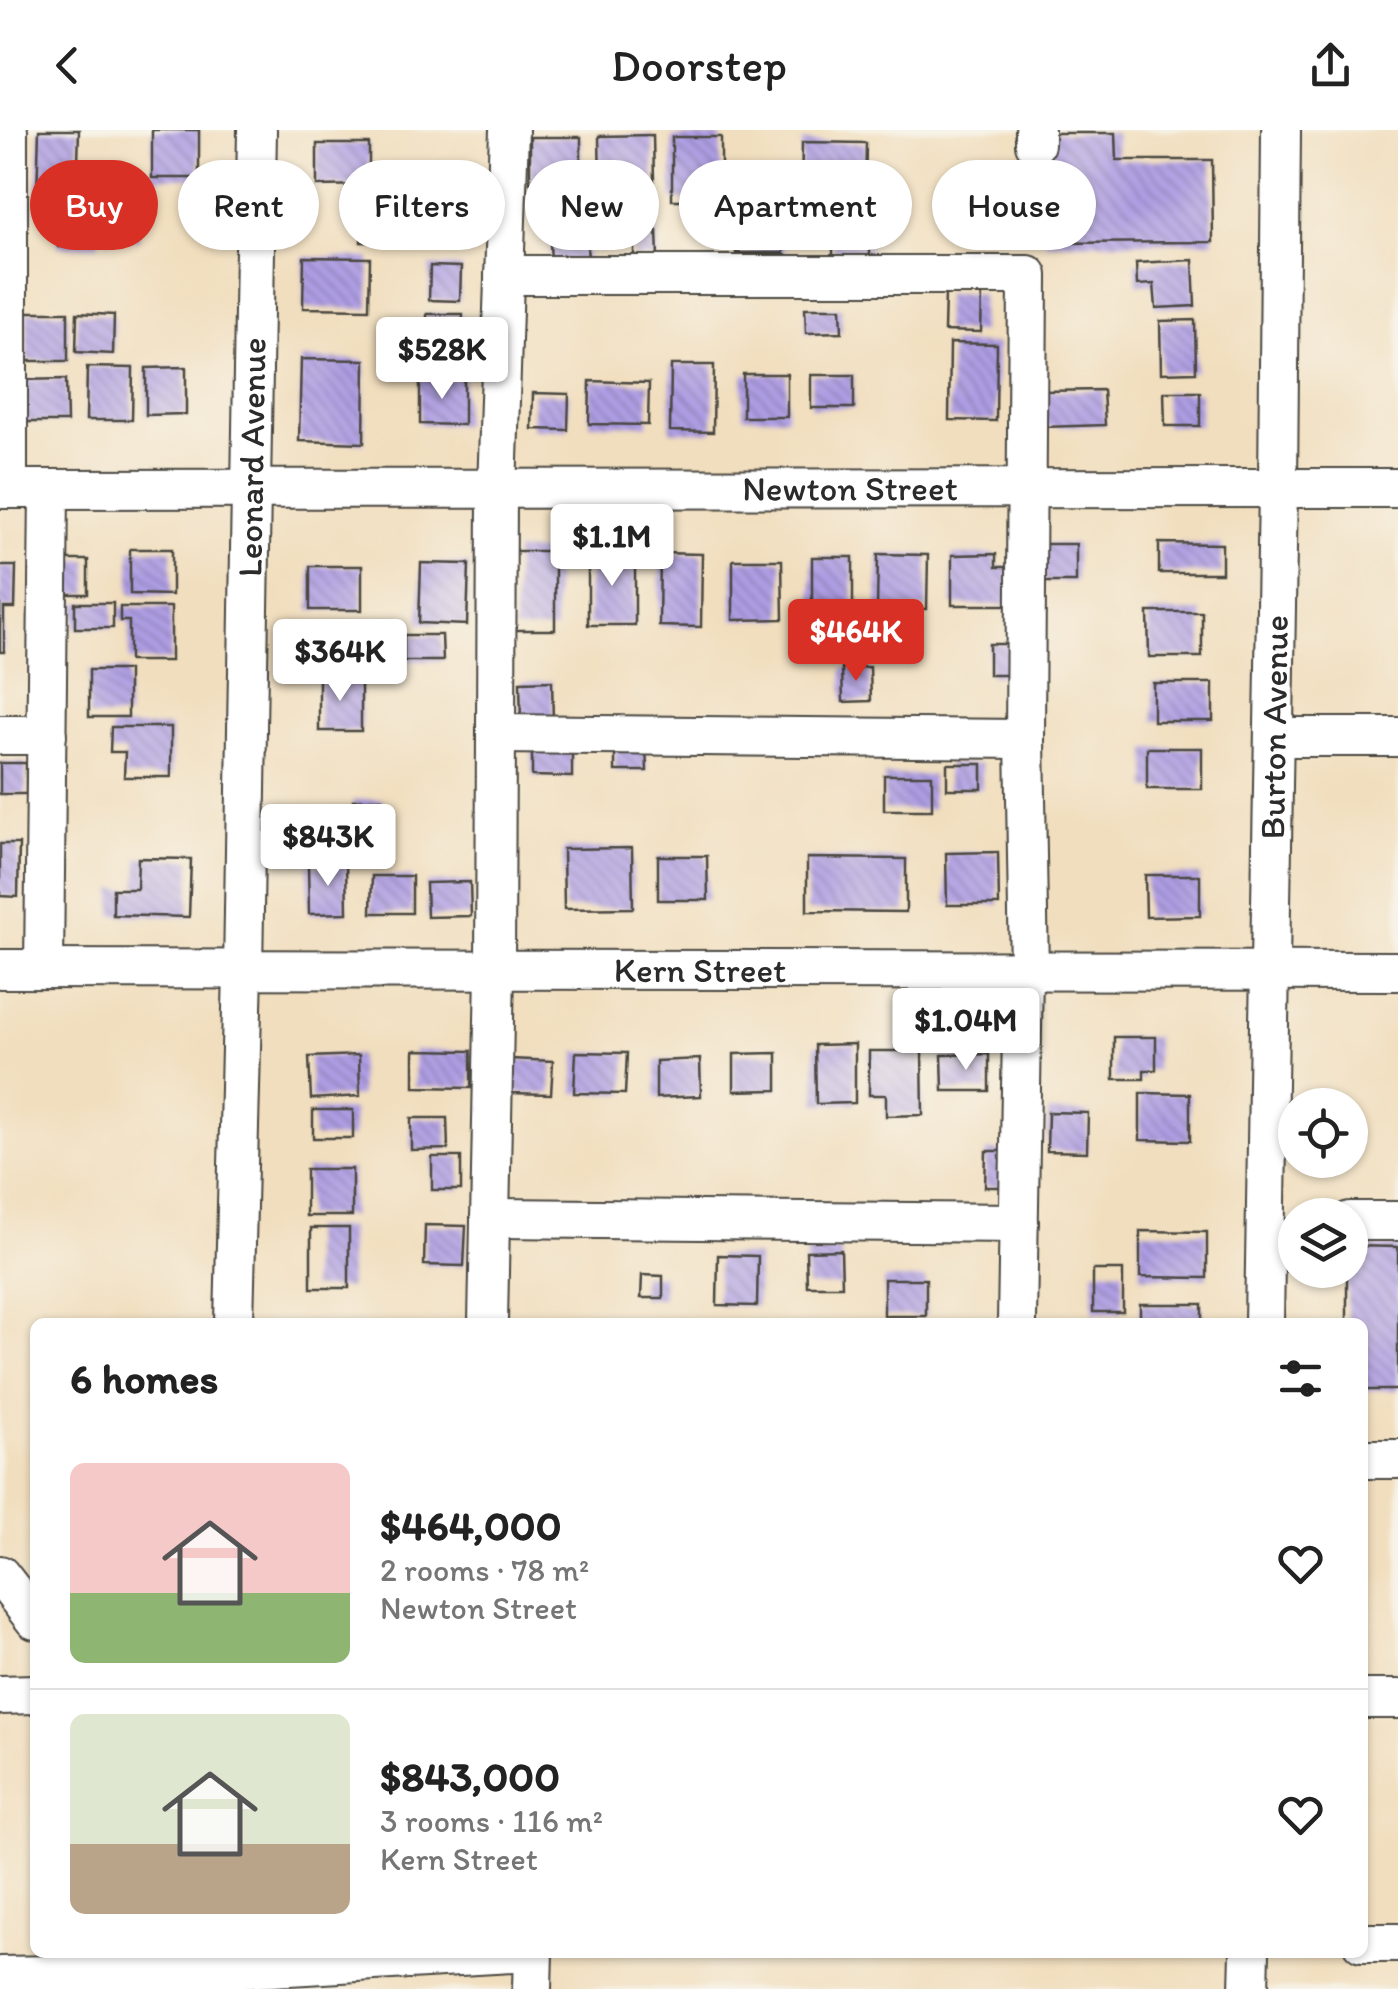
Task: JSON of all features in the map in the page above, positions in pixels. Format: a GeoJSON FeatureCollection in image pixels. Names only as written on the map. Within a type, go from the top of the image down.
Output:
{"type":"FeatureCollection","features":[{"type":"Feature","properties":{"kind":"street"},"geometry":{"type":"LineString","coordinates":[[4,489],[8,130]]}},
{"type":"Feature","properties":{"kind":"street","name":"Leonard Avenue"},"geometry":{"type":"LineString","coordinates":[[234,1318],[257,130]]}},
{"type":"Feature","properties":{"kind":"street"},"geometry":{"type":"LineString","coordinates":[[488,1318],[495,970],[497,490],[509,130]]}},
{"type":"Feature","properties":{"kind":"street","name":"Burton Avenue"},"geometry":{"type":"LineString","coordinates":[[1279,1198],[1271,971],[1281,130]]}},
{"type":"Feature","properties":{"kind":"street"},"geometry":{"type":"LineString","coordinates":[[504,276],[1028,275],[1026,971],[1017,1318]]}},
{"type":"Feature","properties":{"kind":"street","name":"Newton Street"},"geometry":{"type":"LineString","coordinates":[[4,489],[1398,488]]}},
{"type":"Feature","properties":{"kind":"street"},"geometry":{"type":"LineString","coordinates":[[44,970],[49,489]]}},
{"type":"Feature","properties":{"kind":"street"},"geometry":{"type":"LineString","coordinates":[[0,734],[46,735]]}},
{"type":"Feature","properties":{"kind":"street"},"geometry":{"type":"LineString","coordinates":[[496,734],[1025,740]]}},
{"type":"Feature","properties":{"kind":"street"},"geometry":{"type":"LineString","coordinates":[[1274,738],[1398,737]]}},
{"type":"Feature","properties":{"kind":"street","name":"Kern Street"},"geometry":{"type":"LineString","coordinates":[[0,969],[1398,971]]}},
{"type":"Feature","properties":{"kind":"street"},"geometry":{"type":"LineString","coordinates":[[490,1218],[1019,1223]]}},
{"type":"Feature","properties":{"kind":"street"},"geometry":{"type":"LineString","coordinates":[[1368,1221],[1398,1221]]}},
{"type":"Feature","properties":{"kind":"street","name":"Burton Avenue"},"geometry":{"type":"LineString","coordinates":[[1265,1318],[1278,1234]]}},
{"type":"Feature","properties":{"kind":"street"},"geometry":{"type":"LineString","coordinates":[[1368,1460],[1398,1460]]}},
{"type":"Feature","properties":{"kind":"street"},"geometry":{"type":"LineString","coordinates":[[0,1576],[30,1614]]}},
{"type":"Feature","properties":{"kind":"street"},"geometry":{"type":"LineString","coordinates":[[0,1696],[30,1694]]}},
{"type":"Feature","properties":{"kind":"street"},"geometry":{"type":"LineString","coordinates":[[1368,1700],[1398,1700]]}},
{"type":"Feature","properties":{"kind":"street"},"geometry":{"type":"LineString","coordinates":[[1368,1943],[1398,1943]]}},
{"type":"Feature","properties":{"kind":"street"},"geometry":{"type":"LineString","coordinates":[[0,1976],[417,1958]]}},
{"type":"Feature","properties":{"kind":"street"},"geometry":{"type":"LineString","coordinates":[[531,1958],[532,1989]]}},
{"type":"Feature","properties":{"kind":"street"},"geometry":{"type":"LineString","coordinates":[[1249,1989],[1250,1958]]}},
{"type":"Feature","properties":{"kind":"building"},"geometry":{"type":"Polygon","coordinates":[[[39,130],[79,130],[78,160],[38,160],[39,130]]]}},
{"type":"Feature","properties":{"kind":"building"},"geometry":{"type":"Polygon","coordinates":[[[152,130],[199,130],[199,160],[178,160],[178,178],[158,178],[158,160],[152,160],[152,130]]]}},
{"type":"Feature","properties":{"kind":"building"},"geometry":{"type":"Polygon","coordinates":[[[1043,133],[1116,133],[1117,160],[1212,160],[1213,242],[1096,243],[1096,160],[1043,160],[1043,133]]]}},
{"type":"Feature","properties":{"kind":"building"},"geometry":{"type":"Polygon","coordinates":[[[653,135],[654,160],[600,160],[599,136],[653,135]]]}},
{"type":"Feature","properties":{"kind":"building"},"geometry":{"type":"Polygon","coordinates":[[[530,137],[581,137],[581,160],[530,160],[530,137]]]}},
{"type":"Feature","properties":{"kind":"building"},"geometry":{"type":"Polygon","coordinates":[[[672,137],[721,137],[721,160],[679,160],[679,200],[672,200],[672,137]]]}},
{"type":"Feature","properties":{"kind":"building"},"geometry":{"type":"Polygon","coordinates":[[[802,142],[866,143],[866,160],[802,160],[802,142]]]}},
{"type":"Feature","properties":{"kind":"building"},"geometry":{"type":"Polygon","coordinates":[[[317,144],[369,144],[369,160],[339,160],[339,186],[319,186],[317,144]]]}},
{"type":"Feature","properties":{"kind":"building"},"geometry":{"type":"Polygon","coordinates":[[[550,250],[587,250],[588,261],[551,262],[550,250]]]}},
{"type":"Feature","properties":{"kind":"building"},"geometry":{"type":"Polygon","coordinates":[[[634,250],[658,250],[658,258],[634,258],[634,250]]]}},
{"type":"Feature","properties":{"kind":"building"},"geometry":{"type":"Polygon","coordinates":[[[736,250],[784,250],[784,253],[736,250]]]}},
{"type":"Feature","properties":{"kind":"building"},"geometry":{"type":"Polygon","coordinates":[[[833,250],[870,250],[870,264],[833,263],[833,250]]]}},
{"type":"Feature","properties":{"kind":"building"},"geometry":{"type":"Polygon","coordinates":[[[304,257],[370,258],[369,309],[303,308],[304,257]]]}},
{"type":"Feature","properties":{"kind":"building"},"geometry":{"type":"Polygon","coordinates":[[[1193,260],[1195,306],[1156,308],[1154,284],[1137,285],[1136,263],[1193,260]]]}},
{"type":"Feature","properties":{"kind":"building"},"geometry":{"type":"Polygon","coordinates":[[[430,266],[461,267],[460,301],[429,300],[430,266]]]}},
{"type":"Feature","properties":{"kind":"building"},"geometry":{"type":"Polygon","coordinates":[[[945,293],[982,294],[981,332],[944,331],[945,293]]]}},
{"type":"Feature","properties":{"kind":"building"},"geometry":{"type":"Polygon","coordinates":[[[805,308],[841,308],[842,332],[806,333],[805,308]]]}},
{"type":"Feature","properties":{"kind":"building"},"geometry":{"type":"Polygon","coordinates":[[[27,312],[68,312],[68,361],[27,361],[27,312]]]}},
{"type":"Feature","properties":{"kind":"building"},"geometry":{"type":"Polygon","coordinates":[[[77,313],[114,315],[113,354],[76,352],[77,313]]]}},
{"type":"Feature","properties":{"kind":"building"},"geometry":{"type":"Polygon","coordinates":[[[427,314],[463,314],[461,358],[427,358],[427,314]]]}},
{"type":"Feature","properties":{"kind":"building"},"geometry":{"type":"Polygon","coordinates":[[[1195,320],[1196,372],[1161,373],[1160,321],[1195,320]]]}},
{"type":"Feature","properties":{"kind":"building"},"geometry":{"type":"Polygon","coordinates":[[[950,343],[997,344],[996,421],[949,420],[950,343]]]}},
{"type":"Feature","properties":{"kind":"building"},"geometry":{"type":"Polygon","coordinates":[[[301,359],[365,360],[364,443],[299,441],[301,359]]]}},
{"type":"Feature","properties":{"kind":"building"},"geometry":{"type":"Polygon","coordinates":[[[671,365],[714,365],[713,432],[670,431],[671,365]]]}},
{"type":"Feature","properties":{"kind":"building"},"geometry":{"type":"Polygon","coordinates":[[[87,367],[133,368],[132,420],[86,420],[87,367]]]}},
{"type":"Feature","properties":{"kind":"building"},"geometry":{"type":"Polygon","coordinates":[[[186,367],[186,414],[146,415],[146,368],[186,367]]]}},
{"type":"Feature","properties":{"kind":"building"},"geometry":{"type":"Polygon","coordinates":[[[743,374],[787,374],[787,417],[743,417],[743,374]]]}},
{"type":"Feature","properties":{"kind":"building"},"geometry":{"type":"Polygon","coordinates":[[[811,375],[854,375],[854,408],[811,408],[811,375]]]}},
{"type":"Feature","properties":{"kind":"building"},"geometry":{"type":"Polygon","coordinates":[[[420,378],[464,379],[464,425],[420,424],[420,378]]]}},
{"type":"Feature","properties":{"kind":"building"},"geometry":{"type":"Polygon","coordinates":[[[66,379],[67,422],[19,422],[19,380],[66,379]]]}},
{"type":"Feature","properties":{"kind":"building"},"geometry":{"type":"Polygon","coordinates":[[[590,381],[649,383],[648,425],[589,424],[590,381]]]}},
{"type":"Feature","properties":{"kind":"building"},"geometry":{"type":"Polygon","coordinates":[[[1103,390],[1105,425],[1043,427],[1042,391],[1103,390]]]}},
{"type":"Feature","properties":{"kind":"building"},"geometry":{"type":"Polygon","coordinates":[[[1164,392],[1200,392],[1200,426],[1165,426],[1164,392]]]}},
{"type":"Feature","properties":{"kind":"building"},"geometry":{"type":"Polygon","coordinates":[[[533,393],[569,394],[568,430],[532,429],[533,393]]]}},
{"type":"Feature","properties":{"kind":"building"},"geometry":{"type":"Polygon","coordinates":[[[1159,543],[1222,544],[1222,573],[1159,573],[1159,543]]]}},
{"type":"Feature","properties":{"kind":"building"},"geometry":{"type":"Polygon","coordinates":[[[1044,544],[1076,544],[1076,582],[1045,582],[1044,544]]]}},
{"type":"Feature","properties":{"kind":"building"},"geometry":{"type":"Polygon","coordinates":[[[130,549],[172,549],[172,595],[130,594],[130,549]]]}},
{"type":"Feature","properties":{"kind":"building"},"geometry":{"type":"Polygon","coordinates":[[[515,551],[555,551],[555,630],[514,630],[515,551]]]}},
{"type":"Feature","properties":{"kind":"building"},"geometry":{"type":"Polygon","coordinates":[[[588,553],[635,553],[635,625],[588,625],[588,553]]]}},
{"type":"Feature","properties":{"kind":"building"},"geometry":{"type":"Polygon","coordinates":[[[660,553],[702,554],[701,627],[659,626],[660,553]]]}},
{"type":"Feature","properties":{"kind":"building"},"geometry":{"type":"Polygon","coordinates":[[[878,554],[928,555],[927,609],[877,608],[878,554]]]}},
{"type":"Feature","properties":{"kind":"building"},"geometry":{"type":"Polygon","coordinates":[[[996,554],[996,567],[1010,567],[1010,605],[952,605],[952,555],[996,554]]]}},
{"type":"Feature","properties":{"kind":"building"},"geometry":{"type":"Polygon","coordinates":[[[812,557],[853,557],[853,613],[812,614],[812,557]]]}},
{"type":"Feature","properties":{"kind":"building"},"geometry":{"type":"Polygon","coordinates":[[[65,560],[88,560],[88,594],[65,594],[65,560]]]}},
{"type":"Feature","properties":{"kind":"building"},"geometry":{"type":"Polygon","coordinates":[[[733,560],[782,560],[783,619],[733,620],[733,560]]]}},
{"type":"Feature","properties":{"kind":"building"},"geometry":{"type":"Polygon","coordinates":[[[421,563],[469,564],[467,625],[419,623],[421,563]]]}},
{"type":"Feature","properties":{"kind":"building"},"geometry":{"type":"Polygon","coordinates":[[[0,566],[16,566],[15,608],[4,608],[4,652],[0,652],[0,566]]]}},
{"type":"Feature","properties":{"kind":"building"},"geometry":{"type":"Polygon","coordinates":[[[310,566],[362,566],[362,610],[310,610],[310,566]]]}},
{"type":"Feature","properties":{"kind":"building"},"geometry":{"type":"Polygon","coordinates":[[[75,603],[113,603],[113,628],[75,628],[75,603]]]}},
{"type":"Feature","properties":{"kind":"building"},"geometry":{"type":"Polygon","coordinates":[[[120,607],[171,607],[171,661],[129,661],[129,621],[120,621],[120,607]]]}},
{"type":"Feature","properties":{"kind":"building"},"geometry":{"type":"Polygon","coordinates":[[[1148,612],[1202,612],[1202,657],[1149,657],[1148,612]]]}},
{"type":"Feature","properties":{"kind":"building"},"geometry":{"type":"Polygon","coordinates":[[[404,635],[442,635],[443,661],[404,661],[404,635]]]}},
{"type":"Feature","properties":{"kind":"building"},"geometry":{"type":"Polygon","coordinates":[[[989,644],[1014,644],[1014,675],[989,675],[989,644]]]}},
{"type":"Feature","properties":{"kind":"building"},"geometry":{"type":"Polygon","coordinates":[[[870,667],[871,701],[843,702],[842,668],[870,667]]]}},
{"type":"Feature","properties":{"kind":"building"},"geometry":{"type":"Polygon","coordinates":[[[89,670],[128,670],[128,717],[89,717],[89,670]]]}},
{"type":"Feature","properties":{"kind":"building"},"geometry":{"type":"Polygon","coordinates":[[[319,676],[361,676],[361,731],[319,731],[319,676]]]}},
{"type":"Feature","properties":{"kind":"building"},"geometry":{"type":"Polygon","coordinates":[[[552,681],[553,721],[521,722],[520,682],[552,681]]]}},
{"type":"Feature","properties":{"kind":"building"},"geometry":{"type":"Polygon","coordinates":[[[1153,683],[1213,683],[1213,721],[1153,721],[1153,683]]]}},
{"type":"Feature","properties":{"kind":"building"},"geometry":{"type":"Polygon","coordinates":[[[111,727],[171,727],[171,777],[124,777],[125,752],[110,752],[111,727]]]}},
{"type":"Feature","properties":{"kind":"building"},"geometry":{"type":"Polygon","coordinates":[[[615,745],[646,745],[647,771],[615,771],[615,745]]]}},
{"type":"Feature","properties":{"kind":"building"},"geometry":{"type":"Polygon","coordinates":[[[532,748],[572,748],[572,777],[532,776],[532,748]]]}},
{"type":"Feature","properties":{"kind":"building"},"geometry":{"type":"Polygon","coordinates":[[[1147,748],[1202,748],[1202,789],[1147,789],[1147,748]]]}},
{"type":"Feature","properties":{"kind":"building"},"geometry":{"type":"Polygon","coordinates":[[[0,763],[26,763],[26,794],[0,794],[0,763]]]}},
{"type":"Feature","properties":{"kind":"building"},"geometry":{"type":"Polygon","coordinates":[[[947,764],[982,764],[982,789],[947,789],[947,764]]]}},
{"type":"Feature","properties":{"kind":"building"},"geometry":{"type":"Polygon","coordinates":[[[884,775],[932,775],[932,810],[884,810],[884,775]]]}},
{"type":"Feature","properties":{"kind":"building"},"geometry":{"type":"Polygon","coordinates":[[[382,799],[382,837],[354,838],[353,800],[382,799]]]}},
{"type":"Feature","properties":{"kind":"building"},"geometry":{"type":"Polygon","coordinates":[[[0,844],[19,844],[18,897],[0,896],[0,844]]]}},
{"type":"Feature","properties":{"kind":"building"},"geometry":{"type":"Polygon","coordinates":[[[632,848],[633,908],[564,909],[563,849],[632,848]]]}},
{"type":"Feature","properties":{"kind":"building"},"geometry":{"type":"Polygon","coordinates":[[[998,852],[999,905],[947,905],[946,853],[998,852]]]}},
{"type":"Feature","properties":{"kind":"building"},"geometry":{"type":"Polygon","coordinates":[[[658,856],[707,856],[708,900],[658,900],[658,856]]]}},
{"type":"Feature","properties":{"kind":"building"},"geometry":{"type":"Polygon","coordinates":[[[138,858],[191,859],[189,917],[113,915],[113,889],[137,889],[138,858]]]}},
{"type":"Feature","properties":{"kind":"building"},"geometry":{"type":"Polygon","coordinates":[[[807,858],[906,859],[906,912],[807,911],[807,858]]]}},
{"type":"Feature","properties":{"kind":"building"},"geometry":{"type":"Polygon","coordinates":[[[346,864],[347,913],[309,914],[308,865],[346,864]]]}},
{"type":"Feature","properties":{"kind":"building"},"geometry":{"type":"Polygon","coordinates":[[[1145,875],[1200,875],[1200,916],[1146,917],[1145,875]]]}},
{"type":"Feature","properties":{"kind":"building"},"geometry":{"type":"Polygon","coordinates":[[[372,876],[412,876],[412,913],[371,913],[372,876]]]}},
{"type":"Feature","properties":{"kind":"building"},"geometry":{"type":"Polygon","coordinates":[[[470,882],[471,916],[427,917],[426,883],[470,882]]]}},
{"type":"Feature","properties":{"kind":"building"},"geometry":{"type":"Polygon","coordinates":[[[1114,1037],[1156,1037],[1156,1070],[1144,1070],[1144,1079],[1114,1079],[1114,1037]]]}},
{"type":"Feature","properties":{"kind":"building"},"geometry":{"type":"Polygon","coordinates":[[[855,1044],[855,1103],[816,1104],[815,1045],[855,1044]]]}},
{"type":"Feature","properties":{"kind":"building"},"geometry":{"type":"Polygon","coordinates":[[[414,1050],[471,1051],[471,1088],[414,1087],[414,1050]]]}},
{"type":"Feature","properties":{"kind":"building"},"geometry":{"type":"Polygon","coordinates":[[[869,1051],[922,1051],[923,1115],[886,1116],[886,1095],[869,1095],[869,1051]]]}},
{"type":"Feature","properties":{"kind":"building"},"geometry":{"type":"Polygon","coordinates":[[[576,1052],[627,1053],[625,1094],[574,1093],[576,1052]]]}},
{"type":"Feature","properties":{"kind":"building"},"geometry":{"type":"Polygon","coordinates":[[[777,1053],[777,1090],[734,1091],[734,1054],[777,1053]]]}},
{"type":"Feature","properties":{"kind":"building"},"geometry":{"type":"Polygon","coordinates":[[[989,1054],[989,1091],[943,1091],[942,1055],[989,1054]]]}},
{"type":"Feature","properties":{"kind":"building"},"geometry":{"type":"Polygon","coordinates":[[[359,1055],[360,1096],[311,1099],[309,1057],[359,1055]]]}},
{"type":"Feature","properties":{"kind":"building"},"geometry":{"type":"Polygon","coordinates":[[[510,1059],[553,1061],[551,1094],[509,1093],[510,1059]]]}},
{"type":"Feature","properties":{"kind":"building"},"geometry":{"type":"Polygon","coordinates":[[[700,1059],[701,1096],[656,1098],[656,1061],[700,1059]]]}},
{"type":"Feature","properties":{"kind":"building"},"geometry":{"type":"Polygon","coordinates":[[[1140,1093],[1190,1094],[1190,1141],[1140,1140],[1140,1093]]]}},
{"type":"Feature","properties":{"kind":"building"},"geometry":{"type":"Polygon","coordinates":[[[313,1110],[353,1110],[353,1138],[313,1138],[313,1110]]]}},
{"type":"Feature","properties":{"kind":"building"},"geometry":{"type":"Polygon","coordinates":[[[1048,1112],[1088,1113],[1087,1152],[1047,1151],[1048,1112]]]}},
{"type":"Feature","properties":{"kind":"building"},"geometry":{"type":"Polygon","coordinates":[[[411,1118],[447,1118],[448,1149],[411,1150],[411,1118]]]}},
{"type":"Feature","properties":{"kind":"building"},"geometry":{"type":"Polygon","coordinates":[[[986,1151],[1007,1151],[1007,1187],[985,1187],[986,1151]]]}},
{"type":"Feature","properties":{"kind":"building"},"geometry":{"type":"Polygon","coordinates":[[[432,1157],[461,1157],[461,1190],[432,1190],[432,1157]]]}},
{"type":"Feature","properties":{"kind":"building"},"geometry":{"type":"Polygon","coordinates":[[[306,1169],[352,1169],[352,1216],[306,1216],[306,1169]]]}},
{"type":"Feature","properties":{"kind":"building"},"geometry":{"type":"Polygon","coordinates":[[[425,1225],[466,1226],[464,1266],[424,1265],[425,1225]]]}},
{"type":"Feature","properties":{"kind":"building"},"geometry":{"type":"Polygon","coordinates":[[[311,1228],[349,1228],[349,1288],[311,1288],[311,1228]]]}},
{"type":"Feature","properties":{"kind":"building"},"geometry":{"type":"Polygon","coordinates":[[[1140,1231],[1207,1232],[1207,1278],[1140,1277],[1140,1231]]]}},
{"type":"Feature","properties":{"kind":"building"},"geometry":{"type":"Polygon","coordinates":[[[1368,1246],[1398,1247],[1398,1390],[1368,1390],[1368,1318],[1347,1318],[1347,1288],[1368,1288],[1368,1246]]]}},
{"type":"Feature","properties":{"kind":"building"},"geometry":{"type":"Polygon","coordinates":[[[841,1250],[842,1286],[807,1286],[806,1251],[841,1250]]]}},
{"type":"Feature","properties":{"kind":"building"},"geometry":{"type":"Polygon","coordinates":[[[718,1255],[758,1256],[757,1306],[717,1305],[718,1255]]]}},
{"type":"Feature","properties":{"kind":"building"},"geometry":{"type":"Polygon","coordinates":[[[1093,1270],[1123,1270],[1123,1312],[1093,1312],[1093,1270]]]}},
{"type":"Feature","properties":{"kind":"building"},"geometry":{"type":"Polygon","coordinates":[[[642,1275],[663,1276],[663,1298],[641,1298],[642,1275]]]}},
{"type":"Feature","properties":{"kind":"building"},"geometry":{"type":"Polygon","coordinates":[[[884,1279],[926,1279],[926,1316],[884,1316],[884,1279]]]}},
{"type":"Feature","properties":{"kind":"building"},"geometry":{"type":"Polygon","coordinates":[[[1140,1304],[1202,1304],[1202,1318],[1140,1318],[1140,1304]]]}}]}
